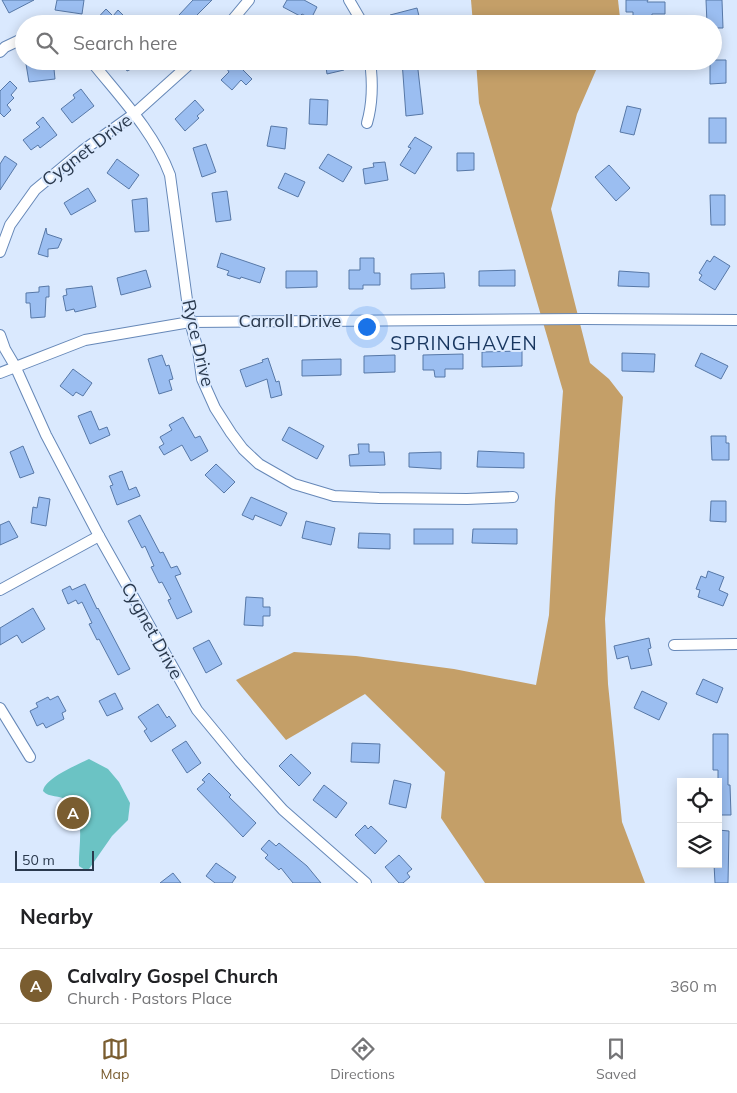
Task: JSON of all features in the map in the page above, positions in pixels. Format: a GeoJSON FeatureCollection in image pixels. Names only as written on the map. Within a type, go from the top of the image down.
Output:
{"type":"FeatureCollection","features":[{"type":"Feature","properties":{"kind":"street"},"geometry":{"type":"LineString","coordinates":[[236,15],[249,0]]}},
{"type":"Feature","properties":{"kind":"street"},"geometry":{"type":"LineString","coordinates":[[349,0],[358,15]]}},
{"type":"Feature","properties":{"kind":"street"},"geometry":{"type":"LineString","coordinates":[[0,52],[15,42]]}},
{"type":"Feature","properties":{"kind":"street","name":"Ryce Drive"},"geometry":{"type":"LineString","coordinates":[[98,70],[134,114],[160,152],[170,175],[190,322],[198,350],[202,379],[215,408],[243,449],[259,464],[294,484],[334,496],[457,499],[513,497]]}},
{"type":"Feature","properties":{"kind":"street","name":"Cygnet Drive"},"geometry":{"type":"LineString","coordinates":[[0,252],[10,225],[35,190],[82,151],[134,114],[182,70]]}},
{"type":"Feature","properties":{"kind":"street"},"geometry":{"type":"LineString","coordinates":[[367,123],[371,109],[373,86],[371,70]]}},
{"type":"Feature","properties":{"kind":"street","name":"Carroll Drive"},"geometry":{"type":"LineString","coordinates":[[0,373],[85,340],[190,322],[584,319],[737,320]]}},
{"type":"Feature","properties":{"kind":"street","name":"Cygnet Drive"},"geometry":{"type":"LineString","coordinates":[[0,336],[46,435],[99,536],[196,710],[283,810],[366,883]]}},
{"type":"Feature","properties":{"kind":"street"},"geometry":{"type":"LineString","coordinates":[[0,590],[99,536]]}},
{"type":"Feature","properties":{"kind":"street"},"geometry":{"type":"LineString","coordinates":[[674,645],[737,644]]}},
{"type":"Feature","properties":{"kind":"street"},"geometry":{"type":"LineString","coordinates":[[0,708],[30,757]]}},
{"type":"Feature","properties":{"kind":"shaded area"},"geometry":{"type":"Polygon","coordinates":[[[471,0],[618,0],[620,15],[472,15],[471,0]]]}},
{"type":"Feature","properties":{"kind":"shaded area"},"geometry":{"type":"Polygon","coordinates":[[[477,70],[596,70],[577,114],[551,209],[590,363],[609,379],[623,397],[605,619],[608,684],[622,822],[645,883],[485,883],[441,818],[445,772],[365,694],[286,740],[236,680],[294,652],[356,656],[454,669],[536,685],[549,615],[563,391],[479,103],[477,70]]]}},
{"type":"Feature","properties":{"kind":"shaded area"},"geometry":{"type":"Polygon","coordinates":[[[89,759],[108,769],[119,782],[130,803],[128,820],[112,836],[89,869],[85,870],[79,866],[80,830],[77,813],[67,800],[48,795],[43,791],[49,781],[89,759]]]}},
{"type":"Feature","properties":{"kind":"building"},"geometry":{"type":"Polygon","coordinates":[[[2,0],[34,0],[9,13],[2,0]]]}},
{"type":"Feature","properties":{"kind":"building"},"geometry":{"type":"Polygon","coordinates":[[[57,0],[84,0],[82,14],[55,10],[57,0]]]}},
{"type":"Feature","properties":{"kind":"building"},"geometry":{"type":"Polygon","coordinates":[[[193,0],[212,0],[197,15],[179,15],[193,0]]]}},
{"type":"Feature","properties":{"kind":"building"},"geometry":{"type":"Polygon","coordinates":[[[287,0],[304,0],[317,7],[313,15],[298,15],[283,7],[287,0]]]}},
{"type":"Feature","properties":{"kind":"building"},"geometry":{"type":"Polygon","coordinates":[[[626,0],[665,2],[665,14],[633,15],[633,12],[626,12],[626,0]]]}},
{"type":"Feature","properties":{"kind":"building"},"geometry":{"type":"Polygon","coordinates":[[[706,0],[722,0],[723,28],[722,15],[707,15],[706,0]]]}},
{"type":"Feature","properties":{"kind":"building"},"geometry":{"type":"Polygon","coordinates":[[[417,8],[419,15],[390,15],[417,8]]]}},
{"type":"Feature","properties":{"kind":"building"},"geometry":{"type":"Polygon","coordinates":[[[106,9],[112,15],[100,15],[106,9]]]}},
{"type":"Feature","properties":{"kind":"building"},"geometry":{"type":"Polygon","coordinates":[[[118,10],[123,15],[114,15],[118,10]]]}},
{"type":"Feature","properties":{"kind":"building"},"geometry":{"type":"Polygon","coordinates":[[[722,60],[726,60],[726,83],[710,84],[710,70],[722,70],[722,60]]]}},
{"type":"Feature","properties":{"kind":"building"},"geometry":{"type":"Polygon","coordinates":[[[27,70],[54,70],[55,79],[29,82],[27,70]]]}},
{"type":"Feature","properties":{"kind":"building"},"geometry":{"type":"Polygon","coordinates":[[[228,70],[243,70],[252,79],[246,85],[241,80],[232,90],[221,80],[229,72],[228,70]]]}},
{"type":"Feature","properties":{"kind":"building"},"geometry":{"type":"Polygon","coordinates":[[[326,70],[344,70],[327,74],[326,70]]]}},
{"type":"Feature","properties":{"kind":"building"},"geometry":{"type":"Polygon","coordinates":[[[403,70],[418,70],[423,114],[406,116],[403,70]]]}},
{"type":"Feature","properties":{"kind":"building"},"geometry":{"type":"Polygon","coordinates":[[[10,81],[17,88],[11,95],[14,98],[7,105],[11,110],[4,117],[0,113],[0,91],[10,81]]]}},
{"type":"Feature","properties":{"kind":"building"},"geometry":{"type":"Polygon","coordinates":[[[81,89],[94,106],[72,123],[61,109],[75,98],[73,95],[81,89]]]}},
{"type":"Feature","properties":{"kind":"building"},"geometry":{"type":"Polygon","coordinates":[[[310,99],[328,100],[327,125],[309,124],[310,99]]]}},
{"type":"Feature","properties":{"kind":"building"},"geometry":{"type":"Polygon","coordinates":[[[195,100],[204,110],[197,116],[199,118],[185,131],[175,119],[195,100]]]}},
{"type":"Feature","properties":{"kind":"building"},"geometry":{"type":"Polygon","coordinates":[[[627,106],[641,109],[634,135],[620,132],[627,106]]]}},
{"type":"Feature","properties":{"kind":"building"},"geometry":{"type":"Polygon","coordinates":[[[43,117],[57,135],[40,148],[38,145],[31,150],[23,140],[40,127],[36,123],[43,117]]]}},
{"type":"Feature","properties":{"kind":"building"},"geometry":{"type":"Polygon","coordinates":[[[709,118],[726,118],[726,143],[709,143],[709,118]]]}},
{"type":"Feature","properties":{"kind":"building"},"geometry":{"type":"Polygon","coordinates":[[[271,126],[287,128],[285,149],[267,146],[271,126]]]}},
{"type":"Feature","properties":{"kind":"building"},"geometry":{"type":"Polygon","coordinates":[[[415,137],[432,147],[415,174],[400,165],[411,148],[408,147],[415,137]]]}},
{"type":"Feature","properties":{"kind":"building"},"geometry":{"type":"Polygon","coordinates":[[[206,144],[216,172],[202,177],[193,148],[206,144]]]}},
{"type":"Feature","properties":{"kind":"building"},"geometry":{"type":"Polygon","coordinates":[[[457,153],[474,153],[474,170],[457,171],[457,153]]]}},
{"type":"Feature","properties":{"kind":"building"},"geometry":{"type":"Polygon","coordinates":[[[328,154],[352,167],[343,182],[319,168],[328,154]]]}},
{"type":"Feature","properties":{"kind":"building"},"geometry":{"type":"Polygon","coordinates":[[[5,156],[17,164],[0,190],[0,164],[5,156]]]}},
{"type":"Feature","properties":{"kind":"building"},"geometry":{"type":"Polygon","coordinates":[[[117,159],[139,175],[129,189],[107,173],[117,159]]]}},
{"type":"Feature","properties":{"kind":"building"},"geometry":{"type":"Polygon","coordinates":[[[385,162],[388,180],[365,184],[363,169],[374,167],[373,163],[385,162]]]}},
{"type":"Feature","properties":{"kind":"building"},"geometry":{"type":"Polygon","coordinates":[[[609,165],[630,188],[616,201],[595,177],[609,165]]]}},
{"type":"Feature","properties":{"kind":"building"},"geometry":{"type":"Polygon","coordinates":[[[285,173],[305,182],[298,197],[278,188],[285,173]]]}},
{"type":"Feature","properties":{"kind":"building"},"geometry":{"type":"Polygon","coordinates":[[[88,188],[96,201],[71,215],[64,203],[88,188]]]}},
{"type":"Feature","properties":{"kind":"building"},"geometry":{"type":"Polygon","coordinates":[[[227,191],[231,220],[216,222],[212,193],[227,191]]]}},
{"type":"Feature","properties":{"kind":"building"},"geometry":{"type":"Polygon","coordinates":[[[710,195],[725,195],[725,225],[711,225],[710,195]]]}},
{"type":"Feature","properties":{"kind":"building"},"geometry":{"type":"Polygon","coordinates":[[[147,198],[149,231],[135,232],[132,200],[147,198]]]}},
{"type":"Feature","properties":{"kind":"building"},"geometry":{"type":"Polygon","coordinates":[[[46,228],[47,234],[62,239],[58,248],[48,249],[48,257],[38,254],[46,228]]]}},
{"type":"Feature","properties":{"kind":"building"},"geometry":{"type":"Polygon","coordinates":[[[221,253],[265,268],[260,283],[227,275],[229,271],[217,267],[221,253]]]}},
{"type":"Feature","properties":{"kind":"building"},"geometry":{"type":"Polygon","coordinates":[[[714,256],[730,266],[715,290],[699,280],[702,275],[699,273],[707,260],[710,262],[714,256]]]}},
{"type":"Feature","properties":{"kind":"building"},"geometry":{"type":"Polygon","coordinates":[[[360,258],[374,258],[374,273],[380,273],[380,285],[363,285],[363,289],[349,289],[349,270],[360,270],[360,258]]]}},
{"type":"Feature","properties":{"kind":"building"},"geometry":{"type":"Polygon","coordinates":[[[146,270],[151,287],[121,295],[117,278],[146,270]]]}},
{"type":"Feature","properties":{"kind":"building"},"geometry":{"type":"Polygon","coordinates":[[[515,270],[515,286],[479,286],[479,271],[515,270]]]}},
{"type":"Feature","properties":{"kind":"building"},"geometry":{"type":"Polygon","coordinates":[[[286,271],[317,271],[317,287],[286,288],[286,271]]]}},
{"type":"Feature","properties":{"kind":"building"},"geometry":{"type":"Polygon","coordinates":[[[619,271],[649,273],[649,287],[618,286],[619,271]]]}},
{"type":"Feature","properties":{"kind":"building"},"geometry":{"type":"Polygon","coordinates":[[[444,273],[445,288],[411,289],[411,274],[444,273]]]}},
{"type":"Feature","properties":{"kind":"building"},"geometry":{"type":"Polygon","coordinates":[[[49,286],[49,297],[46,297],[45,317],[31,318],[30,303],[26,303],[26,293],[39,292],[39,287],[49,286]]]}},
{"type":"Feature","properties":{"kind":"building"},"geometry":{"type":"Polygon","coordinates":[[[92,286],[96,307],[75,312],[74,309],[66,311],[63,296],[67,295],[66,289],[92,286]]]}},
{"type":"Feature","properties":{"kind":"building"},"geometry":{"type":"Polygon","coordinates":[[[522,351],[522,366],[482,367],[482,352],[522,351]]]}},
{"type":"Feature","properties":{"kind":"building"},"geometry":{"type":"Polygon","coordinates":[[[622,353],[655,354],[654,372],[622,371],[622,353]]]}},
{"type":"Feature","properties":{"kind":"building"},"geometry":{"type":"Polygon","coordinates":[[[701,353],[728,366],[721,379],[695,366],[701,353]]]}},
{"type":"Feature","properties":{"kind":"building"},"geometry":{"type":"Polygon","coordinates":[[[463,354],[463,369],[445,369],[445,377],[435,377],[434,370],[423,370],[423,355],[463,354]]]}},
{"type":"Feature","properties":{"kind":"building"},"geometry":{"type":"Polygon","coordinates":[[[162,355],[166,366],[169,365],[173,379],[169,380],[172,390],[159,394],[148,359],[162,355]]]}},
{"type":"Feature","properties":{"kind":"building"},"geometry":{"type":"Polygon","coordinates":[[[395,355],[395,372],[364,373],[364,356],[395,355]]]}},
{"type":"Feature","properties":{"kind":"building"},"geometry":{"type":"Polygon","coordinates":[[[268,358],[276,382],[279,381],[282,395],[271,398],[267,379],[246,387],[240,370],[263,362],[262,360],[268,358]]]}},
{"type":"Feature","properties":{"kind":"building"},"geometry":{"type":"Polygon","coordinates":[[[341,359],[341,375],[302,376],[302,360],[341,359]]]}},
{"type":"Feature","properties":{"kind":"building"},"geometry":{"type":"Polygon","coordinates":[[[73,369],[92,383],[83,396],[76,392],[73,396],[60,386],[73,369]]]}},
{"type":"Feature","properties":{"kind":"building"},"geometry":{"type":"Polygon","coordinates":[[[91,411],[99,430],[107,427],[110,435],[90,444],[78,416],[91,411]]]}},
{"type":"Feature","properties":{"kind":"building"},"geometry":{"type":"Polygon","coordinates":[[[183,417],[195,438],[200,436],[208,451],[191,461],[182,445],[164,455],[159,447],[164,444],[160,437],[172,430],[169,425],[183,417]]]}},
{"type":"Feature","properties":{"kind":"building"},"geometry":{"type":"Polygon","coordinates":[[[289,427],[324,446],[317,459],[282,440],[289,427]]]}},
{"type":"Feature","properties":{"kind":"building"},"geometry":{"type":"Polygon","coordinates":[[[711,436],[726,436],[726,443],[729,443],[729,460],[712,460],[711,436]]]}},
{"type":"Feature","properties":{"kind":"building"},"geometry":{"type":"Polygon","coordinates":[[[358,444],[369,444],[369,452],[384,452],[385,465],[350,466],[349,455],[359,454],[358,444]]]}},
{"type":"Feature","properties":{"kind":"building"},"geometry":{"type":"Polygon","coordinates":[[[23,446],[34,473],[20,478],[10,452],[23,446]]]}},
{"type":"Feature","properties":{"kind":"building"},"geometry":{"type":"Polygon","coordinates":[[[478,451],[524,453],[524,468],[477,467],[478,451]]]}},
{"type":"Feature","properties":{"kind":"building"},"geometry":{"type":"Polygon","coordinates":[[[441,452],[441,469],[409,467],[409,453],[441,452]]]}},
{"type":"Feature","properties":{"kind":"building"},"geometry":{"type":"Polygon","coordinates":[[[216,464],[235,482],[224,493],[205,475],[216,464]]]}},
{"type":"Feature","properties":{"kind":"building"},"geometry":{"type":"Polygon","coordinates":[[[122,471],[129,490],[136,487],[140,496],[117,505],[110,486],[113,485],[109,476],[122,471]]]}},
{"type":"Feature","properties":{"kind":"building"},"geometry":{"type":"Polygon","coordinates":[[[39,497],[50,499],[46,526],[31,523],[33,507],[37,508],[39,497]]]}},
{"type":"Feature","properties":{"kind":"building"},"geometry":{"type":"Polygon","coordinates":[[[251,497],[287,513],[281,526],[255,515],[253,520],[242,515],[251,497]]]}},
{"type":"Feature","properties":{"kind":"building"},"geometry":{"type":"Polygon","coordinates":[[[711,501],[726,501],[726,522],[710,521],[711,501]]]}},
{"type":"Feature","properties":{"kind":"building"},"geometry":{"type":"Polygon","coordinates":[[[140,515],[160,553],[163,552],[171,568],[177,566],[181,574],[175,576],[192,612],[177,619],[168,600],[171,599],[162,582],[159,583],[151,567],[154,566],[145,546],[142,548],[128,521],[140,515]]]}},
{"type":"Feature","properties":{"kind":"building"},"geometry":{"type":"Polygon","coordinates":[[[9,521],[18,537],[0,545],[0,525],[9,521]]]}},
{"type":"Feature","properties":{"kind":"building"},"geometry":{"type":"Polygon","coordinates":[[[306,521],[335,528],[331,545],[302,538],[306,521]]]}},
{"type":"Feature","properties":{"kind":"building"},"geometry":{"type":"Polygon","coordinates":[[[414,529],[453,529],[453,544],[414,544],[414,529]]]}},
{"type":"Feature","properties":{"kind":"building"},"geometry":{"type":"Polygon","coordinates":[[[473,529],[517,529],[517,544],[472,543],[473,529]]]}},
{"type":"Feature","properties":{"kind":"building"},"geometry":{"type":"Polygon","coordinates":[[[359,533],[390,534],[390,549],[358,548],[359,533]]]}},
{"type":"Feature","properties":{"kind":"building"},"geometry":{"type":"Polygon","coordinates":[[[708,571],[724,577],[719,590],[728,594],[723,606],[698,597],[700,590],[696,589],[701,576],[706,578],[708,571]]]}},
{"type":"Feature","properties":{"kind":"building"},"geometry":{"type":"Polygon","coordinates":[[[85,584],[130,669],[118,675],[89,624],[92,623],[82,602],[78,604],[76,600],[68,604],[62,590],[70,586],[72,590],[85,584]]]}},
{"type":"Feature","properties":{"kind":"building"},"geometry":{"type":"Polygon","coordinates":[[[246,597],[263,598],[263,607],[270,607],[270,616],[263,616],[263,626],[244,625],[246,597]]]}},
{"type":"Feature","properties":{"kind":"building"},"geometry":{"type":"Polygon","coordinates":[[[33,608],[45,629],[22,643],[17,635],[0,645],[0,628],[33,608]]]}},
{"type":"Feature","properties":{"kind":"building"},"geometry":{"type":"Polygon","coordinates":[[[649,638],[651,648],[648,649],[652,665],[631,669],[628,656],[617,659],[614,646],[649,638]]]}},
{"type":"Feature","properties":{"kind":"building"},"geometry":{"type":"Polygon","coordinates":[[[209,640],[222,664],[206,673],[193,648],[209,640]]]}},
{"type":"Feature","properties":{"kind":"building"},"geometry":{"type":"Polygon","coordinates":[[[703,679],[723,688],[717,703],[696,694],[703,679]]]}},
{"type":"Feature","properties":{"kind":"building"},"geometry":{"type":"Polygon","coordinates":[[[642,691],[667,703],[659,720],[634,708],[642,691]]]}},
{"type":"Feature","properties":{"kind":"building"},"geometry":{"type":"Polygon","coordinates":[[[115,693],[123,709],[107,716],[99,701],[115,693]]]}},
{"type":"Feature","properties":{"kind":"building"},"geometry":{"type":"Polygon","coordinates":[[[58,696],[66,711],[62,713],[64,719],[46,728],[43,723],[37,726],[30,711],[38,707],[36,703],[48,697],[50,700],[58,696]]]}},
{"type":"Feature","properties":{"kind":"building"},"geometry":{"type":"Polygon","coordinates":[[[158,704],[167,718],[169,716],[176,726],[151,742],[144,731],[147,729],[138,717],[158,704]]]}},
{"type":"Feature","properties":{"kind":"building"},"geometry":{"type":"Polygon","coordinates":[[[713,734],[728,734],[728,785],[730,785],[731,815],[722,815],[722,778],[718,778],[718,770],[713,770],[713,734]]]}},
{"type":"Feature","properties":{"kind":"building"},"geometry":{"type":"Polygon","coordinates":[[[186,741],[201,763],[187,773],[172,750],[186,741]]]}},
{"type":"Feature","properties":{"kind":"building"},"geometry":{"type":"Polygon","coordinates":[[[352,743],[380,744],[379,763],[351,762],[352,743]]]}},
{"type":"Feature","properties":{"kind":"building"},"geometry":{"type":"Polygon","coordinates":[[[291,754],[311,773],[299,786],[279,766],[291,754]]]}},
{"type":"Feature","properties":{"kind":"building"},"geometry":{"type":"Polygon","coordinates":[[[209,773],[231,795],[229,797],[256,823],[243,837],[197,789],[205,782],[202,780],[209,773]]]}},
{"type":"Feature","properties":{"kind":"building"},"geometry":{"type":"Polygon","coordinates":[[[394,780],[411,784],[406,808],[389,804],[394,780]]]}},
{"type":"Feature","properties":{"kind":"building"},"geometry":{"type":"Polygon","coordinates":[[[324,785],[347,803],[336,818],[313,800],[324,785]]]}},
{"type":"Feature","properties":{"kind":"building"},"geometry":{"type":"Polygon","coordinates":[[[365,825],[368,829],[371,826],[387,841],[375,854],[355,835],[365,825]]]}},
{"type":"Feature","properties":{"kind":"building"},"geometry":{"type":"Polygon","coordinates":[[[722,830],[729,831],[728,883],[715,883],[714,868],[722,868],[722,830]]]}},
{"type":"Feature","properties":{"kind":"building"},"geometry":{"type":"Polygon","coordinates":[[[269,840],[276,846],[279,843],[307,866],[321,883],[293,883],[281,868],[279,870],[265,858],[268,855],[261,849],[269,840]]]}},
{"type":"Feature","properties":{"kind":"building"},"geometry":{"type":"Polygon","coordinates":[[[399,855],[412,869],[407,873],[410,877],[403,883],[399,883],[385,867],[399,855]]]}},
{"type":"Feature","properties":{"kind":"building"},"geometry":{"type":"Polygon","coordinates":[[[216,863],[236,877],[232,883],[215,883],[206,876],[216,863]]]}},
{"type":"Feature","properties":{"kind":"building"},"geometry":{"type":"Polygon","coordinates":[[[173,873],[181,883],[160,883],[173,873]]]}},
{"type":"Feature","properties":{"kind":"place","name":"Calvalry Gospel Church"},"geometry":{"type":"Point","coordinates":[73,813]}},
{"type":"Feature","properties":{"kind":"district","name":"SPRINGHAVEN"},"geometry":{"type":"Point","coordinates":[464,343]}}]}
